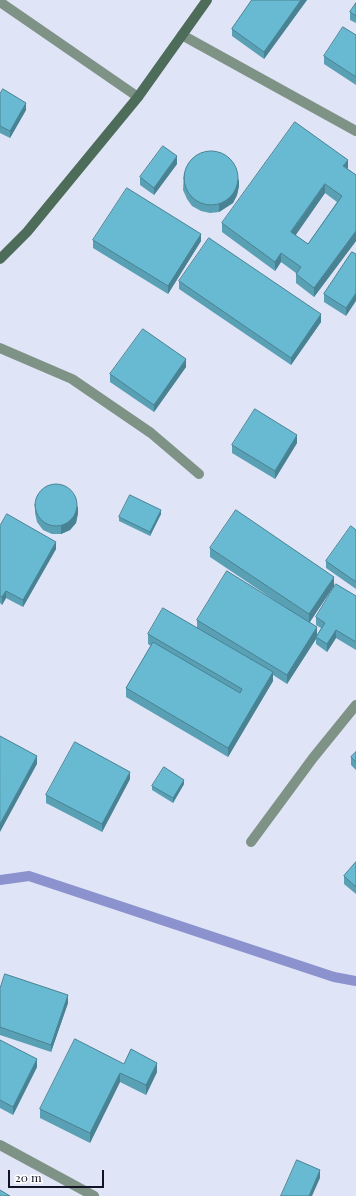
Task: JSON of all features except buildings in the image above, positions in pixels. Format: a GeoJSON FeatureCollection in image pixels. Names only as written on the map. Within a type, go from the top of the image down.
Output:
{"type":"FeatureCollection","features":[{"type":"Feature","properties":{"kind":"main road"},"geometry":{"type":"LineString","coordinates":[[0,259],[27,232],[138,96],[207,0]]}},
{"type":"Feature","properties":{"kind":"street"},"geometry":{"type":"LineString","coordinates":[[0,2],[138,96]]}},
{"type":"Feature","properties":{"kind":"street"},"geometry":{"type":"LineString","coordinates":[[182,35],[356,131]]}},
{"type":"Feature","properties":{"kind":"street"},"geometry":{"type":"LineString","coordinates":[[0,348],[72,379],[151,433],[199,474]]}},
{"type":"Feature","properties":{"kind":"street"},"geometry":{"type":"LineString","coordinates":[[251,842],[313,758],[356,705]]}},
{"type":"Feature","properties":{"kind":"street"},"geometry":{"type":"LineString","coordinates":[[0,1145],[94,1196]]}},
{"type":"Feature","properties":{"kind":"waterway"},"geometry":{"type":"LineString","coordinates":[[0,880],[29,876],[334,977],[356,981]]}}]}
